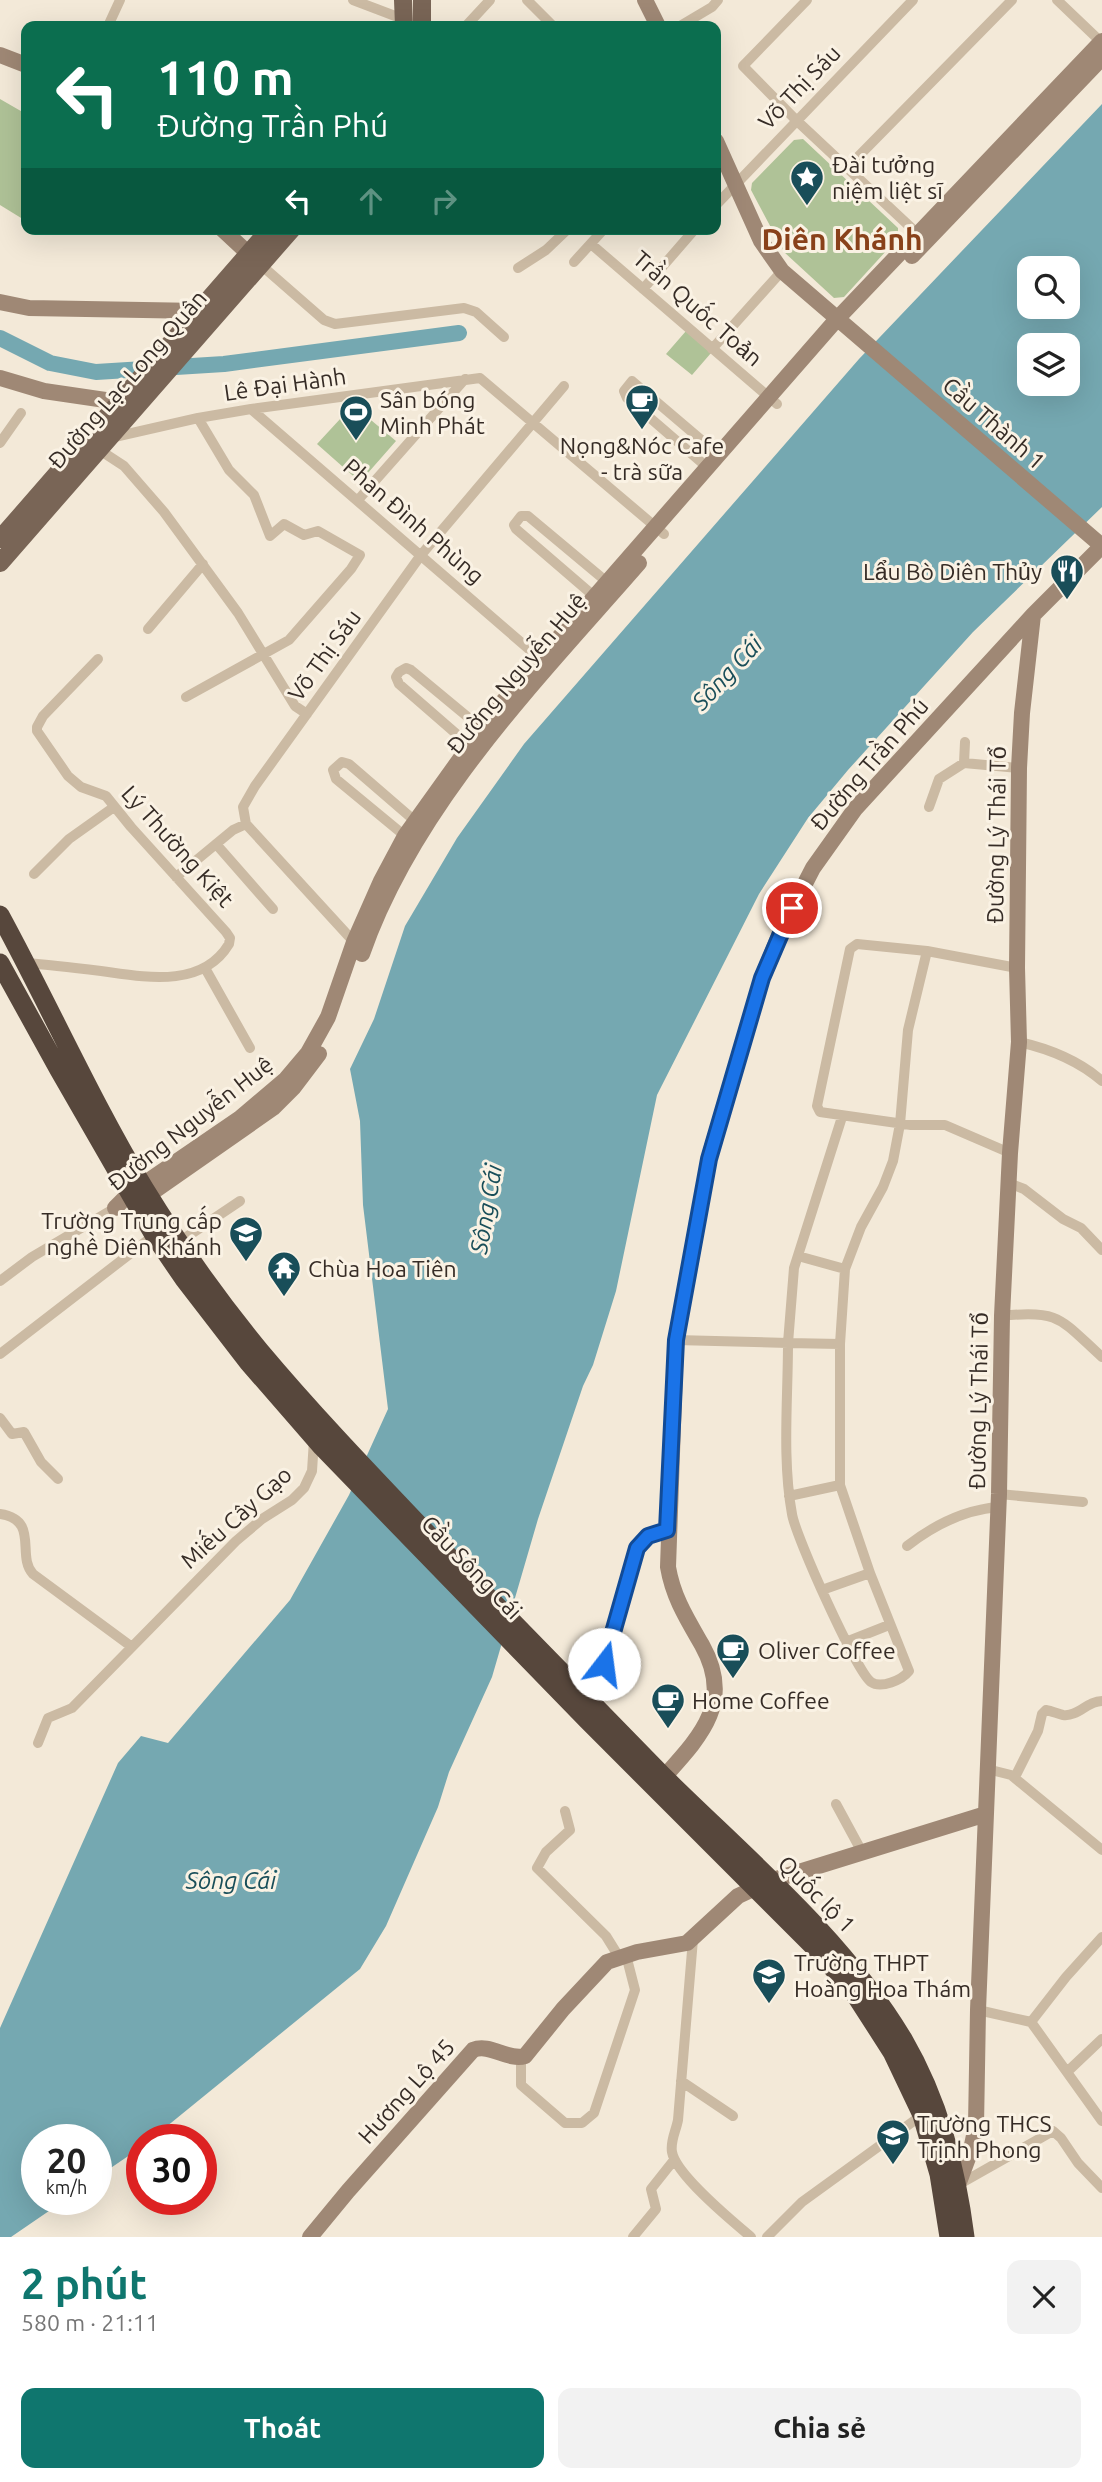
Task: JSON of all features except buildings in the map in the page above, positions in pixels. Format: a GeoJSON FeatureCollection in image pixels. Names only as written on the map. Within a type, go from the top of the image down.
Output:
{"type":"FeatureCollection","features":[{"type":"Feature","properties":{"kind":"highway"},"geometry":{"type":"LineString","coordinates":[[0,915],[26,963],[81,1092]]}},
{"type":"Feature","properties":{"kind":"highway"},"geometry":{"type":"LineString","coordinates":[[0,938],[81,1092]]}},
{"type":"Feature","properties":{"kind":"highway"},"geometry":{"type":"LineString","coordinates":[[3,975],[81,1092]]}},
{"type":"Feature","properties":{"kind":"highway","name":"Cầu Sông Cái"},"geometry":{"type":"LineString","coordinates":[[81,1092],[139,1195],[257,1348],[323,1441],[591,1714]]}},
{"type":"Feature","properties":{"kind":"highway","name":"Quốc lộ 1"},"geometry":{"type":"LineString","coordinates":[[591,1714],[664,1777],[762,1884],[856,1996],[892,2052],[922,2115],[939,2174],[949,2237]]}},
{"type":"Feature","properties":{"kind":"highway","name":"Quốc lộ 1"},"geometry":{"type":"LineString","coordinates":[[591,1714],[762,1884],[837,1948],[887,2013],[917,2065],[947,2139],[958,2185],[965,2237]]}},
{"type":"Feature","properties":{"kind":"main road"},"geometry":{"type":"LineString","coordinates":[[403,0],[403,21]]}},
{"type":"Feature","properties":{"kind":"main road"},"geometry":{"type":"LineString","coordinates":[[422,0],[422,21]]}},
{"type":"Feature","properties":{"kind":"main road","name":"Đường Lạc Long Quân"},"geometry":{"type":"LineString","coordinates":[[2,532],[186,338],[255,260],[267,235]]}},
{"type":"Feature","properties":{"kind":"main road","name":"Đường Lạc Long Quân"},"geometry":{"type":"LineString","coordinates":[[186,338],[200,311],[285,235]]}},
{"type":"Feature","properties":{"kind":"main road","name":"Đường Lạc Long Quân"},"geometry":{"type":"LineString","coordinates":[[0,563],[103,444],[133,394]]}},
{"type":"Feature","properties":{"kind":"street"},"geometry":{"type":"LineString","coordinates":[[110,21],[120,0]]}},
{"type":"Feature","properties":{"kind":"street"},"geometry":{"type":"LineString","coordinates":[[353,0],[399,21]]}},
{"type":"Feature","properties":{"kind":"street"},"geometry":{"type":"LineString","coordinates":[[471,21],[490,0]]}},
{"type":"Feature","properties":{"kind":"street"},"geometry":{"type":"LineString","coordinates":[[527,0],[548,21]]}},
{"type":"Feature","properties":{"kind":"street"},"geometry":{"type":"LineString","coordinates":[[645,0],[656,21]]}},
{"type":"Feature","properties":{"kind":"street"},"geometry":{"type":"LineString","coordinates":[[689,21],[712,8],[719,0]]}},
{"type":"Feature","properties":{"kind":"street"},"geometry":{"type":"LineString","coordinates":[[807,0],[743,66],[921,238]]}},
{"type":"Feature","properties":{"kind":"street","name":"Võ Thị Sáu"},"geometry":{"type":"LineString","coordinates":[[721,199],[913,0]]}},
{"type":"Feature","properties":{"kind":"street"},"geometry":{"type":"LineString","coordinates":[[847,168],[1012,0]]}},
{"type":"Feature","properties":{"kind":"street"},"geometry":{"type":"LineString","coordinates":[[1057,0],[1102,46]]}},
{"type":"Feature","properties":{"kind":"street","name":"Đường Nguyễn Huệ"},"geometry":{"type":"LineString","coordinates":[[413,831],[607,582],[660,530],[713,461],[846,327],[921,238],[1102,46]]}},
{"type":"Feature","properties":{"kind":"street"},"geometry":{"type":"LineString","coordinates":[[0,55],[21,63]]}},
{"type":"Feature","properties":{"kind":"street","name":"Cầu Thành 1"},"geometry":{"type":"LineString","coordinates":[[721,152],[761,241],[782,271],[1102,546]]}},
{"type":"Feature","properties":{"kind":"street"},"geometry":{"type":"LineString","coordinates":[[228,235],[324,320],[335,324],[464,308],[477,312],[504,337]]}},
{"type":"Feature","properties":{"kind":"street"},"geometry":{"type":"LineString","coordinates":[[518,268],[546,250],[562,235]]}},
{"type":"Feature","properties":{"kind":"street"},"geometry":{"type":"LineString","coordinates":[[574,262],[599,235]]}},
{"type":"Feature","properties":{"kind":"street"},"geometry":{"type":"LineString","coordinates":[[643,289],[690,235]]}},
{"type":"Feature","properties":{"kind":"street","name":"Trần Quốc Toản"},"geometry":{"type":"LineString","coordinates":[[591,244],[772,401]]}},
{"type":"Feature","properties":{"kind":"street"},"geometry":{"type":"LineString","coordinates":[[712,348],[782,271]]}},
{"type":"Feature","properties":{"kind":"street"},"geometry":{"type":"LineString","coordinates":[[0,302],[29,309],[200,311]]}},
{"type":"Feature","properties":{"kind":"street"},"geometry":{"type":"LineString","coordinates":[[0,378],[44,391],[133,394]]}},
{"type":"Feature","properties":{"kind":"street","name":"Lê Đại Hành"},"geometry":{"type":"LineString","coordinates":[[103,444],[198,418],[480,378],[660,530]]}},
{"type":"Feature","properties":{"kind":"street"},"geometry":{"type":"LineString","coordinates":[[358,500],[465,379]]}},
{"type":"Feature","properties":{"kind":"street"},"geometry":{"type":"LineString","coordinates":[[632,382],[713,461],[627,398],[625,391],[632,382]]}},
{"type":"Feature","properties":{"kind":"street","name":"Võ Thị Sáu"},"geometry":{"type":"LineString","coordinates":[[246,824],[243,807],[421,555],[564,386]]}},
{"type":"Feature","properties":{"kind":"street","name":"Đường Nguyễn Huệ"},"geometry":{"type":"LineString","coordinates":[[115,1208],[273,1108],[294,1087],[328,1042],[338,1021],[359,944],[413,831],[468,744],[545,662],[772,401]]}},
{"type":"Feature","properties":{"kind":"street","name":"Phan Đình Phùng"},"geometry":{"type":"LineString","coordinates":[[251,409],[545,662]]}},
{"type":"Feature","properties":{"kind":"street"},"geometry":{"type":"LineString","coordinates":[[0,443],[21,413]]}},
{"type":"Feature","properties":{"kind":"street"},"geometry":{"type":"LineString","coordinates":[[186,697],[289,640],[360,555],[318,531],[304,536],[284,524],[270,536],[254,495],[229,470],[198,418]]}},
{"type":"Feature","properties":{"kind":"street"},"geometry":{"type":"LineString","coordinates":[[103,444],[145,488],[238,612],[295,706],[307,714]]}},
{"type":"Feature","properties":{"kind":"street"},"geometry":{"type":"LineString","coordinates":[[595,597],[516,529],[514,525],[521,516],[528,516],[607,582]]}},
{"type":"Feature","properties":{"kind":"street","name":"Đường Trần Phú"},"geometry":{"type":"LineString","coordinates":[[664,1777],[703,1732],[715,1698],[712,1669],[707,1654],[681,1611],[672,1590],[667,1560],[676,1340],[710,1154],[762,978],[782,928],[813,868],[855,809],[1033,615],[1102,546]]}},
{"type":"Feature","properties":{"kind":"street"},"geometry":{"type":"LineString","coordinates":[[148,629],[202,564]]}},
{"type":"Feature","properties":{"kind":"street","name":"Đường Lý Thái Tổ"},"geometry":{"type":"LineString","coordinates":[[958,2185],[975,2134],[998,1501],[1002,1316],[1010,1153],[1019,1042],[1019,768],[1033,615]]}},
{"type":"Feature","properties":{"kind":"street","name":"Lý Thường Kiệt"},"geometry":{"type":"LineString","coordinates":[[98,659],[43,716],[37,729],[72,780],[85,789],[104,794],[226,932],[230,938],[228,947],[205,968]]}},
{"type":"Feature","properties":{"kind":"street"},"geometry":{"type":"LineString","coordinates":[[468,744],[399,684],[396,677],[399,672],[406,668],[411,670],[481,728]]}},
{"type":"Feature","properties":{"kind":"street"},"geometry":{"type":"LineString","coordinates":[[964,764],[965,742]]}},
{"type":"Feature","properties":{"kind":"street"},"geometry":{"type":"LineString","coordinates":[[342,762],[349,764],[413,831],[336,779],[333,774],[334,767],[342,762]]}},
{"type":"Feature","properties":{"kind":"street"},"geometry":{"type":"LineString","coordinates":[[929,807],[939,779],[964,764],[1019,768]]}},
{"type":"Feature","properties":{"kind":"street"},"geometry":{"type":"LineString","coordinates":[[34,874],[69,838],[114,807]]}},
{"type":"Feature","properties":{"kind":"street"},"geometry":{"type":"LineString","coordinates":[[176,877],[239,826],[246,824],[359,944]]}},
{"type":"Feature","properties":{"kind":"street"},"geometry":{"type":"LineString","coordinates":[[216,844],[274,909]]}},
{"type":"Feature","properties":{"kind":"street"},"geometry":{"type":"LineString","coordinates":[[1010,1153],[945,1125],[900,1124],[869,1118],[842,1117],[820,1112],[817,1106],[850,949],[857,944],[927,951],[1017,968]]}},
{"type":"Feature","properties":{"kind":"street"},"geometry":{"type":"LineString","coordinates":[[842,1117],[792,1277],[788,1343],[789,1496],[792,1518],[846,1642],[866,1677],[873,1684],[882,1685],[905,1676],[909,1671],[889,1625],[840,1485],[840,1343],[845,1269],[861,1227],[889,1173],[900,1124],[908,1030],[927,951]]}},
{"type":"Feature","properties":{"kind":"street"},"geometry":{"type":"LineString","coordinates":[[26,963],[154,977],[195,973],[205,968],[250,1048]]}},
{"type":"Feature","properties":{"kind":"street"},"geometry":{"type":"LineString","coordinates":[[1019,1042],[1065,1056],[1102,1081]]}},
{"type":"Feature","properties":{"kind":"street"},"geometry":{"type":"LineString","coordinates":[[1009,1183],[1024,1189],[1063,1219],[1081,1228],[1102,1250]]}},
{"type":"Feature","properties":{"kind":"street"},"geometry":{"type":"LineString","coordinates":[[0,1354],[167,1234],[240,1201]]}},
{"type":"Feature","properties":{"kind":"street"},"geometry":{"type":"LineString","coordinates":[[0,1281],[32,1257],[115,1208]]}},
{"type":"Feature","properties":{"kind":"street"},"geometry":{"type":"LineString","coordinates":[[798,1256],[845,1269]]}},
{"type":"Feature","properties":{"kind":"street"},"geometry":{"type":"LineString","coordinates":[[1002,1316],[1052,1316],[1102,1357]]}},
{"type":"Feature","properties":{"kind":"street"},"geometry":{"type":"LineString","coordinates":[[676,1340],[840,1343]]}},
{"type":"Feature","properties":{"kind":"street"},"geometry":{"type":"LineString","coordinates":[[0,1418],[12,1434],[24,1432],[41,1462],[58,1479]]}},
{"type":"Feature","properties":{"kind":"street","name":"Miếu Cây Gạo"},"geometry":{"type":"LineString","coordinates":[[38,1743],[48,1718],[72,1708],[236,1541],[262,1518],[292,1500],[304,1488],[323,1441]]}},
{"type":"Feature","properties":{"kind":"street"},"geometry":{"type":"LineString","coordinates":[[789,1496],[840,1485]]}},
{"type":"Feature","properties":{"kind":"street"},"geometry":{"type":"LineString","coordinates":[[907,1546],[948,1520],[998,1501],[1083,1502]]}},
{"type":"Feature","properties":{"kind":"street"},"geometry":{"type":"LineString","coordinates":[[0,1514],[10,1517],[24,1532],[29,1571],[132,1647]]}},
{"type":"Feature","properties":{"kind":"street"},"geometry":{"type":"LineString","coordinates":[[607,1678],[605,1657],[637,1548],[648,1536],[667,1530]]}},
{"type":"Feature","properties":{"kind":"street"},"geometry":{"type":"LineString","coordinates":[[822,1590],[870,1573]]}},
{"type":"Feature","properties":{"kind":"street"},"geometry":{"type":"LineString","coordinates":[[846,1642],[889,1625]]}},
{"type":"Feature","properties":{"kind":"street"},"geometry":{"type":"LineString","coordinates":[[1015,1777],[1046,1710],[1065,1716],[1089,1703],[1102,1701]]}},
{"type":"Feature","properties":{"kind":"street"},"geometry":{"type":"LineString","coordinates":[[987,1769],[1015,1777],[1102,1850]]}},
{"type":"Feature","properties":{"kind":"street"},"geometry":{"type":"LineString","coordinates":[[836,1804],[862,1852]]}},
{"type":"Feature","properties":{"kind":"street"},"geometry":{"type":"LineString","coordinates":[[565,1811],[571,1827],[569,1833],[555,1842],[537,1868],[606,1936],[622,1956],[635,1990],[594,2113],[582,2123],[565,2123],[522,2085],[521,2058],[528,2054],[563,2009],[607,1962],[622,1956],[680,1945],[693,1939],[722,1909],[762,1884],[986,1814]]}},
{"type":"Feature","properties":{"kind":"street"},"geometry":{"type":"LineString","coordinates":[[1031,2022],[1102,1937]]}},
{"type":"Feature","properties":{"kind":"street"},"geometry":{"type":"LineString","coordinates":[[693,1939],[678,2120],[671,2144],[674,2160],[711,2203],[751,2237]]}},
{"type":"Feature","properties":{"kind":"street"},"geometry":{"type":"LineString","coordinates":[[978,2010],[1031,2022],[1102,2121]]}},
{"type":"Feature","properties":{"kind":"street"},"geometry":{"type":"LineString","coordinates":[[1067,2072],[1102,2039]]}},
{"type":"Feature","properties":{"kind":"street","name":"Hương Lộ 45"},"geometry":{"type":"LineString","coordinates":[[310,2237],[473,2050],[486,2049],[521,2058]]}},
{"type":"Feature","properties":{"kind":"street"},"geometry":{"type":"LineString","coordinates":[[681,2081],[733,2116]]}},
{"type":"Feature","properties":{"kind":"street"},"geometry":{"type":"LineString","coordinates":[[767,2237],[802,2202],[922,2115]]}},
{"type":"Feature","properties":{"kind":"street"},"geometry":{"type":"LineString","coordinates":[[958,2185],[1053,2131],[1102,2188]]}},
{"type":"Feature","properties":{"kind":"street"},"geometry":{"type":"LineString","coordinates":[[633,2237],[656,2209],[651,2189],[674,2160]]}},
{"type":"Feature","properties":{"kind":"green space"},"geometry":{"type":"Polygon","coordinates":[[[0,99],[21,111],[21,218],[0,205],[0,99]]]}},
{"type":"Feature","properties":{"kind":"green space"},"geometry":{"type":"Polygon","coordinates":[[[803,139],[898,228],[898,238],[844,297],[834,298],[784,252],[751,190],[752,183],[794,140],[803,139]]]}},
{"type":"Feature","properties":{"kind":"green space"},"geometry":{"type":"Polygon","coordinates":[[[686,331],[711,353],[692,375],[666,354],[686,331]]]}},
{"type":"Feature","properties":{"kind":"green space","name":"Sân bóng Minh Phát"},"geometry":{"type":"Polygon","coordinates":[[[353,405],[396,441],[360,482],[317,444],[353,405]]]}},
{"type":"Feature","properties":{"kind":"water","name":"Sông Cái"},"geometry":{"type":"Polygon","coordinates":[[[1102,104],[1102,507],[973,632],[808,818],[759,894],[657,1095],[616,1291],[593,1365],[583,1386],[538,1519],[492,1677],[449,1772],[438,1807],[386,1926],[360,1969],[170,2124],[126,2124],[126,2158],[112,2167],[112,2124],[21,2124],[21,2215],[43,2215],[11,2237],[0,2237],[0,2028],[118,1763],[141,1736],[168,1743],[290,1600],[349,1495],[388,1409],[363,1205],[360,1121],[350,1069],[374,1019],[405,926],[457,838],[524,744],[859,359],[1102,104]]]}},
{"type":"Feature","properties":{"kind":"waterway"},"geometry":{"type":"LineString","coordinates":[[0,338],[50,363],[96,372],[224,364],[459,333]]}},
{"type":"Feature","properties":{"kind":"place","name":"Đài tưởng niệm liệt sĩ"},"geometry":{"type":"Point","coordinates":[807,207]}},
{"type":"Feature","properties":{"kind":"place","name":"Nọng&Nóc Cafe - trà sữa"},"geometry":{"type":"Point","coordinates":[642,431]}},
{"type":"Feature","properties":{"kind":"place","name":"Sân bóng Minh Phát"},"geometry":{"type":"Point","coordinates":[356,442]}},
{"type":"Feature","properties":{"kind":"place","name":"Lẩu Bò Diên Thủy"},"geometry":{"type":"Point","coordinates":[1067,601]}},
{"type":"Feature","properties":{"kind":"place","name":"Trường Trung cấp nghề Diên Khánh"},"geometry":{"type":"Point","coordinates":[246,1263]}},
{"type":"Feature","properties":{"kind":"place","name":"Chùa Hoa Tiên"},"geometry":{"type":"Point","coordinates":[284,1298]}},
{"type":"Feature","properties":{"kind":"place","name":"Oliver Coffee"},"geometry":{"type":"Point","coordinates":[733,1680]}},
{"type":"Feature","properties":{"kind":"place","name":"Home Coffee"},"geometry":{"type":"Point","coordinates":[668,1730]}},
{"type":"Feature","properties":{"kind":"place","name":"Trường THPT Hoàng Hoa Thám"},"geometry":{"type":"Point","coordinates":[769,2005]}},
{"type":"Feature","properties":{"kind":"place","name":"Trường THCS Trịnh Phong"},"geometry":{"type":"Point","coordinates":[893,2166]}},
{"type":"Feature","properties":{"kind":"district","name":"Diên Khánh"},"geometry":{"type":"Point","coordinates":[842,239]}},
{"type":"Feature","properties":{"kind":"route"},"geometry":{"type":"LineString","coordinates":[[604,1664],[637,1548],[648,1536],[667,1530],[676,1340],[709,1159],[762,978],[792,908]]}}]}
